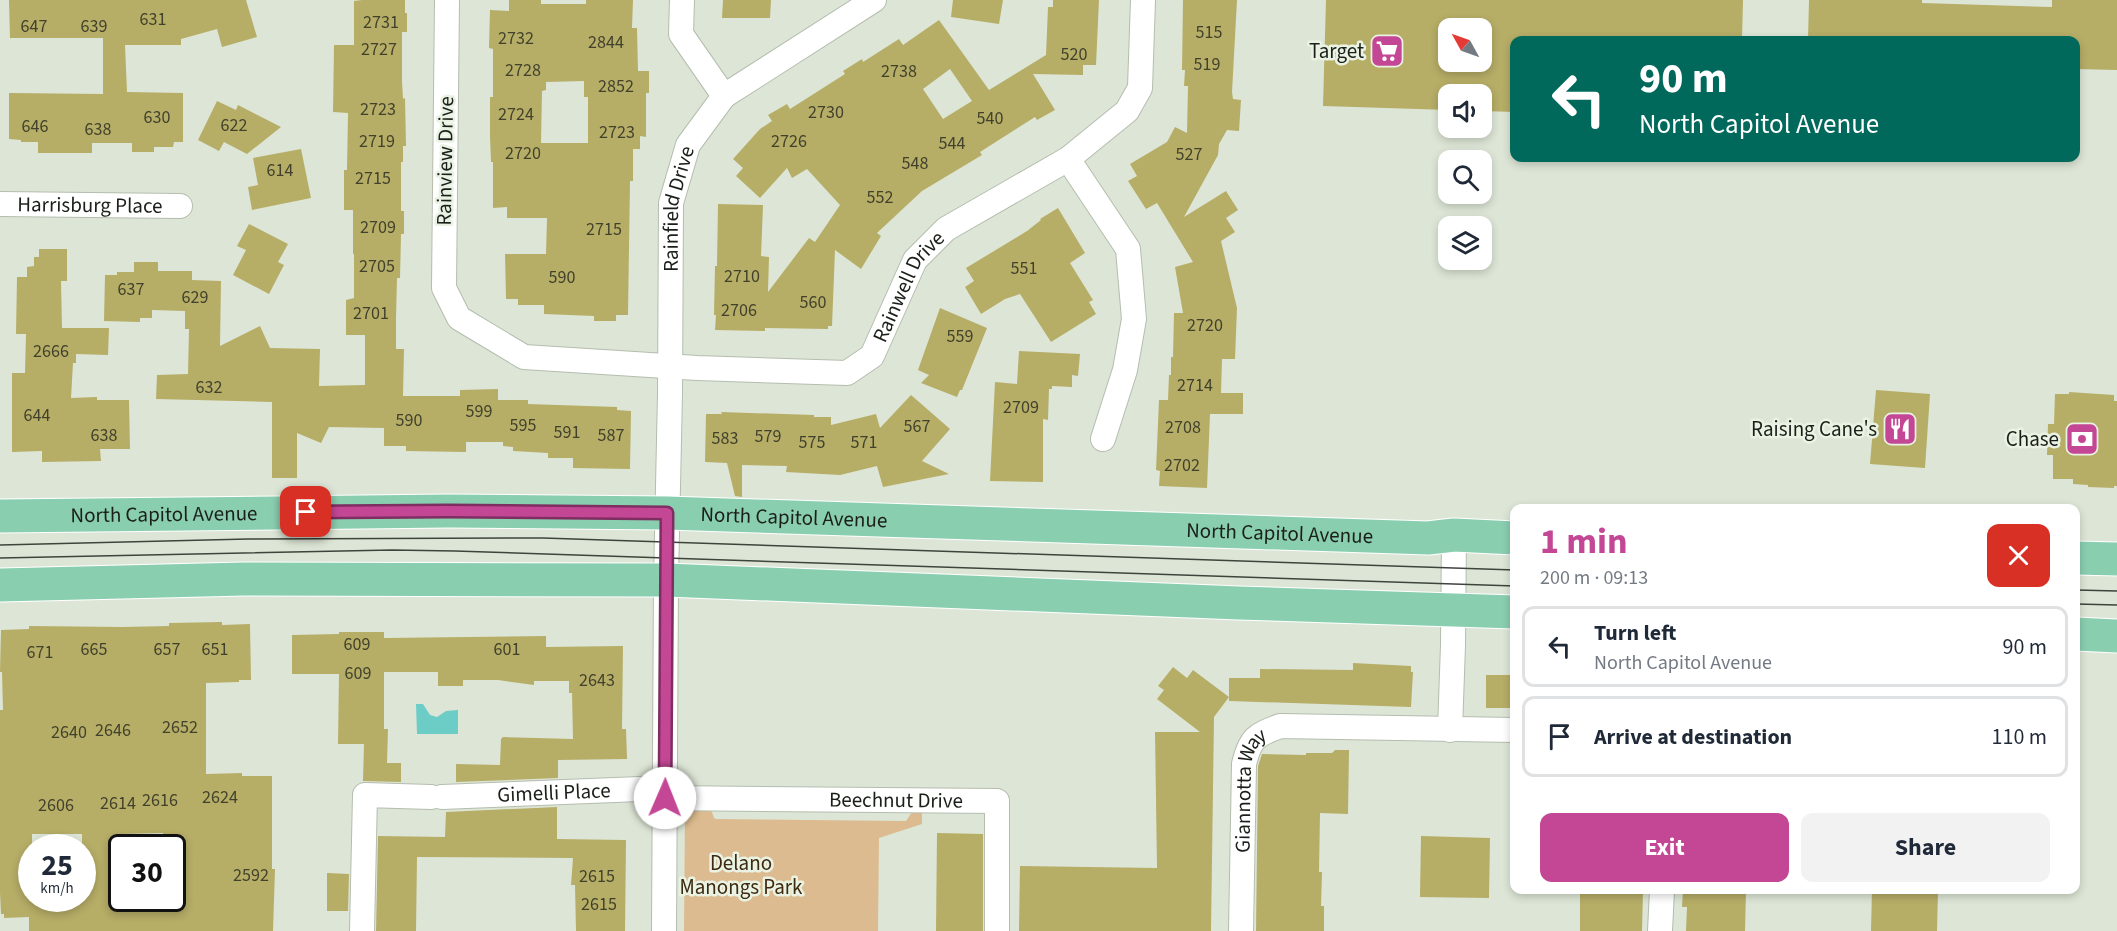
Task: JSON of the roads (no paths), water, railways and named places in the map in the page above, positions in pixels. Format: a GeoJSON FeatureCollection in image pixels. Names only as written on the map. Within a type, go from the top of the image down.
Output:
{"type":"FeatureCollection","features":[{"type":"Feature","properties":{"kind":"main road","name":"North Capitol Avenue"},"geometry":{"type":"LineString","coordinates":[[0,516],[448,511],[667,513],[1416,538],[1454,535],[1510,538]]}},
{"type":"Feature","properties":{"kind":"main road"},"geometry":{"type":"LineString","coordinates":[[2080,558],[2117,559]]}},
{"type":"Feature","properties":{"kind":"main road"},"geometry":{"type":"LineString","coordinates":[[0,585],[244,579],[666,580],[1510,612]]}},
{"type":"Feature","properties":{"kind":"main road"},"geometry":{"type":"LineString","coordinates":[[2080,634],[2117,636]]}},
{"type":"Feature","properties":{"kind":"street","name":"Rainview Drive"},"geometry":{"type":"LineString","coordinates":[[447,0],[444,288],[459,318]]}},
{"type":"Feature","properties":{"kind":"street"},"geometry":{"type":"LineString","coordinates":[[681,0],[681,34],[724,96]]}},
{"type":"Feature","properties":{"kind":"street","name":"Rainfield Drive"},"geometry":{"type":"LineString","coordinates":[[663,931],[670,203],[688,145],[724,96],[874,0]]}},
{"type":"Feature","properties":{"kind":"street","name":"Rainwell Drive"},"geometry":{"type":"LineString","coordinates":[[459,318],[524,357],[670,367],[847,373],[872,356],[915,260],[946,229],[1068,159],[1127,111],[1140,88],[1143,0]]}},
{"type":"Feature","properties":{"kind":"street"},"geometry":{"type":"LineString","coordinates":[[1068,159],[1128,249],[1134,320],[1125,370],[1103,439]]}},
{"type":"Feature","properties":{"kind":"street","name":"Harrisburg Place"},"geometry":{"type":"LineString","coordinates":[[0,204],[180,206]]}},
{"type":"Feature","properties":{"kind":"street"},"geometry":{"type":"LineString","coordinates":[[1450,730],[1454,535]]}},
{"type":"Feature","properties":{"kind":"street","name":"Giannotta Way"},"geometry":{"type":"LineString","coordinates":[[1241,931],[1244,764],[1249,745],[1264,732],[1280,726],[1510,730]]}},
{"type":"Feature","properties":{"kind":"street","name":"Gimelli Place"},"geometry":{"type":"LineString","coordinates":[[362,931],[365,795],[437,797],[665,793]]}},
{"type":"Feature","properties":{"kind":"street","name":"Beechnut Drive"},"geometry":{"type":"LineString","coordinates":[[665,793],[997,801],[997,931]]}},
{"type":"Feature","properties":{"kind":"street"},"geometry":{"type":"LineString","coordinates":[[1660,931],[1662,894]]}},
{"type":"Feature","properties":{"kind":"water"},"geometry":{"type":"Polygon","coordinates":[[[416,704],[423,704],[430,715],[437,717],[446,711],[458,710],[458,734],[417,734],[416,704]]]}},
{"type":"Feature","properties":{"kind":"tram line"},"geometry":{"type":"LineString","coordinates":[[0,545],[248,539],[543,538],[1510,570]]}},
{"type":"Feature","properties":{"kind":"tram line"},"geometry":{"type":"LineString","coordinates":[[0,558],[392,550],[455,551],[1510,586]]}},
{"type":"Feature","properties":{"kind":"tram line"},"geometry":{"type":"LineString","coordinates":[[2080,590],[2117,591]]}},
{"type":"Feature","properties":{"kind":"tram line"},"geometry":{"type":"LineString","coordinates":[[2080,604],[2117,605]]}},
{"type":"Feature","properties":{"kind":"place","name":"Target"},"geometry":{"type":"Point","coordinates":[1387,51]}},
{"type":"Feature","properties":{"kind":"place","name":"Raising Cane's"},"geometry":{"type":"Point","coordinates":[1900,429]}},
{"type":"Feature","properties":{"kind":"place","name":"Chase"},"geometry":{"type":"Point","coordinates":[2082,439]}},
{"type":"Feature","properties":{"kind":"park label","name":"Delano Manongs Park"},"geometry":{"type":"Point","coordinates":[741,875]}}]}
